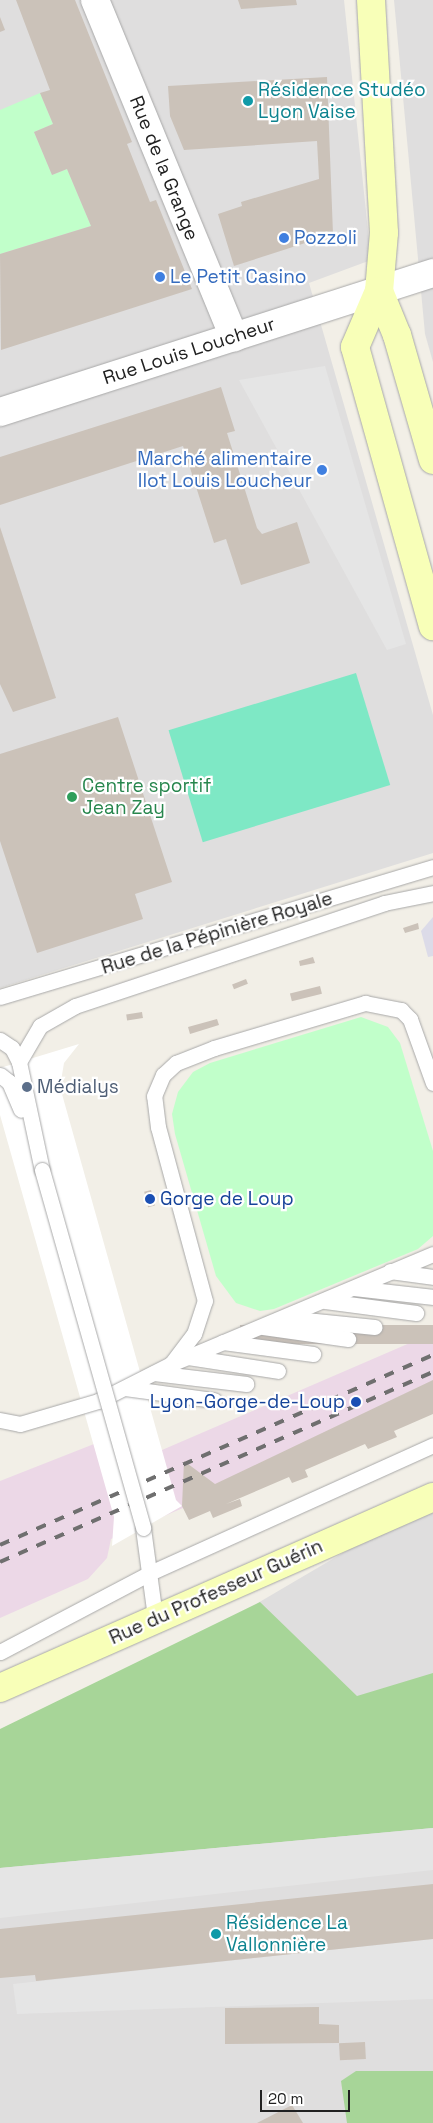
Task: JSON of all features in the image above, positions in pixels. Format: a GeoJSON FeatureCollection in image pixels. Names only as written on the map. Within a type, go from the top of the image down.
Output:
{"type":"FeatureCollection","features":[{"type":"Feature","properties":{"kind":"main road"},"geometry":{"type":"LineString","coordinates":[[371,0],[384,233],[379,291],[355,347],[433,626]]}},
{"type":"Feature","properties":{"kind":"main road"},"geometry":{"type":"LineString","coordinates":[[379,291],[397,335],[433,460]]}},
{"type":"Feature","properties":{"kind":"main road","name":"Rue du Professeur Guérin"},"geometry":{"type":"LineString","coordinates":[[0,1688],[155,1617],[433,1497]]}},
{"type":"Feature","properties":{"kind":"street","name":"Rue de la Grange"},"geometry":{"type":"LineString","coordinates":[[95,0],[234,337]]}},
{"type":"Feature","properties":{"kind":"street","name":"Rue Louis Loucheur"},"geometry":{"type":"LineString","coordinates":[[0,412],[433,273]]}},
{"type":"Feature","properties":{"kind":"lane","name":"Rue de la Pépinière Royale"},"geometry":{"type":"LineString","coordinates":[[0,997],[45,987],[433,867]]}},
{"type":"Feature","properties":{"kind":"lane"},"geometry":{"type":"LineString","coordinates":[[19,1062],[40,1026],[75,1006],[384,903],[433,894]]}},
{"type":"Feature","properties":{"kind":"lane"},"geometry":{"type":"LineString","coordinates":[[171,1364],[194,1334],[205,1301],[156,1115],[155,1088],[163,1075],[176,1063],[214,1048],[365,1003],[401,1010],[410,1019],[433,1083]]}},
{"type":"Feature","properties":{"kind":"lane"},"geometry":{"type":"LineString","coordinates":[[2,1042],[19,1062],[29,1128],[144,1528],[152,1572],[155,1617]]}},
{"type":"Feature","properties":{"kind":"lane"},"geometry":{"type":"LineString","coordinates":[[0,1075],[9,1082],[29,1128]]}},
{"type":"Feature","properties":{"kind":"lane"},"geometry":{"type":"LineString","coordinates":[[0,1420],[20,1424],[43,1420],[125,1388],[171,1364],[257,1326],[285,1318],[389,1271],[433,1254]]}},
{"type":"Feature","properties":{"kind":"lane"},"geometry":{"type":"LineString","coordinates":[[389,1271],[433,1277]]}},
{"type":"Feature","properties":{"kind":"lane"},"geometry":{"type":"LineString","coordinates":[[354,1288],[433,1297]]}},
{"type":"Feature","properties":{"kind":"lane"},"geometry":{"type":"LineString","coordinates":[[324,1300],[416,1313]]}},
{"type":"Feature","properties":{"kind":"lane"},"geometry":{"type":"LineString","coordinates":[[285,1318],[375,1327]]}},
{"type":"Feature","properties":{"kind":"lane"},"geometry":{"type":"LineString","coordinates":[[257,1326],[348,1339]]}},
{"type":"Feature","properties":{"kind":"lane"},"geometry":{"type":"LineString","coordinates":[[222,1342],[313,1354]]}},
{"type":"Feature","properties":{"kind":"lane"},"geometry":{"type":"LineString","coordinates":[[188,1357],[278,1371]]}},
{"type":"Feature","properties":{"kind":"lane"},"geometry":{"type":"LineString","coordinates":[[154,1373],[246,1384]]}},
{"type":"Feature","properties":{"kind":"lane"},"geometry":{"type":"LineString","coordinates":[[125,1388],[214,1400]]}},
{"type":"Feature","properties":{"kind":"lane"},"geometry":{"type":"LineString","coordinates":[[0,1652],[152,1572],[433,1444]]}},
{"type":"Feature","properties":{"kind":"shaded area"},"geometry":{"type":"Polygon","coordinates":[[[0,0],[344,0],[371,260],[309,283],[433,715],[433,853],[0,988],[0,0]]]}},
{"type":"Feature","properties":{"kind":"shaded area"},"geometry":{"type":"Polygon","coordinates":[[[394,0],[433,0],[433,362],[425,334],[394,0]]]}},
{"type":"Feature","properties":{"kind":"shaded area"},"geometry":{"type":"Polygon","coordinates":[[[325,366],[406,644],[387,650],[239,380],[325,366]]]}},
{"type":"Feature","properties":{"kind":"shaded area"},"geometry":{"type":"Polygon","coordinates":[[[433,917],[433,956],[428,957],[421,931],[433,917]]]}},
{"type":"Feature","properties":{"kind":"shaded area"},"geometry":{"type":"Polygon","coordinates":[[[433,1333],[433,1400],[111,1539],[107,1558],[88,1579],[0,1618],[0,1481],[94,1444],[95,1448],[162,1450],[433,1333]]]}},
{"type":"Feature","properties":{"kind":"shaded area"},"geometry":{"type":"Polygon","coordinates":[[[433,1500],[433,2123],[0,2123],[0,1731],[195,1640],[433,1500]]]}},
{"type":"Feature","properties":{"kind":"shaded area"},"geometry":{"type":"Polygon","coordinates":[[[433,1828],[433,1870],[0,1918],[0,1868],[433,1828]]]}},
{"type":"Feature","properties":{"kind":"shaded area"},"geometry":{"type":"Polygon","coordinates":[[[433,1939],[433,1999],[17,2014],[13,1984],[433,1939]]]}},
{"type":"Feature","properties":{"kind":"green space"},"geometry":{"type":"Polygon","coordinates":[[[40,93],[53,124],[34,132],[52,175],[67,169],[91,226],[0,254],[0,110],[40,93]]]}},
{"type":"Feature","properties":{"kind":"green space"},"geometry":{"type":"Polygon","coordinates":[[[356,673],[390,785],[203,842],[169,730],[356,673]]]}},
{"type":"Feature","properties":{"kind":"green space"},"geometry":{"type":"Polygon","coordinates":[[[361,1017],[388,1027],[400,1043],[433,1151],[433,1236],[418,1249],[274,1309],[260,1311],[236,1303],[216,1276],[175,1134],[172,1114],[178,1092],[193,1072],[210,1063],[361,1017]]]}},
{"type":"Feature","properties":{"kind":"green space"},"geometry":{"type":"Polygon","coordinates":[[[260,1602],[357,1696],[433,1673],[433,1828],[0,1868],[0,1729],[260,1602]]]}},
{"type":"Feature","properties":{"kind":"green space"},"geometry":{"type":"Polygon","coordinates":[[[356,2071],[433,2071],[433,2123],[347,2123],[341,2081],[356,2071]]]}},
{"type":"Feature","properties":{"kind":"pier"},"geometry":{"type":"Polygon","coordinates":[[[79,1044],[64,1063],[60,1087],[176,1500],[182,1506],[112,1546],[114,1517],[0,1115],[0,1068],[79,1044]]]}},
{"type":"Feature","properties":{"kind":"building"},"geometry":{"type":"Polygon","coordinates":[[[16,0],[75,0],[132,142],[127,144],[150,202],[156,200],[192,289],[1,350],[0,254],[91,226],[67,169],[52,175],[34,132],[53,124],[40,93],[50,90],[16,0]]]}},
{"type":"Feature","properties":{"kind":"building"},"geometry":{"type":"Polygon","coordinates":[[[238,0],[296,0],[297,5],[241,9],[238,0]]]}},
{"type":"Feature","properties":{"kind":"building"},"geometry":{"type":"Polygon","coordinates":[[[0,17],[5,30],[0,32],[0,17]]]}},
{"type":"Feature","properties":{"kind":"building"},"geometry":{"type":"Polygon","coordinates":[[[327,77],[333,234],[234,266],[218,214],[242,206],[241,202],[319,179],[317,141],[184,150],[170,116],[168,86],[327,77]]]}},
{"type":"Feature","properties":{"kind":"building"},"geometry":{"type":"Polygon","coordinates":[[[221,387],[235,431],[227,433],[257,528],[262,534],[297,522],[310,563],[241,585],[226,539],[214,543],[183,446],[0,505],[0,457],[221,387]]]}},
{"type":"Feature","properties":{"kind":"building"},"geometry":{"type":"Polygon","coordinates":[[[0,527],[56,698],[13,712],[0,684],[0,527]]]}},
{"type":"Feature","properties":{"kind":"building","name":"Centre sportif Jean Zay"},"geometry":{"type":"Polygon","coordinates":[[[118,717],[172,882],[135,894],[143,919],[37,953],[0,841],[0,754],[118,717]]]}},
{"type":"Feature","properties":{"kind":"building"},"geometry":{"type":"Polygon","coordinates":[[[418,923],[419,929],[405,933],[403,928],[418,923]]]}},
{"type":"Feature","properties":{"kind":"building"},"geometry":{"type":"Polygon","coordinates":[[[313,957],[315,963],[300,966],[299,961],[313,957]]]}},
{"type":"Feature","properties":{"kind":"building"},"geometry":{"type":"Polygon","coordinates":[[[246,979],[248,984],[234,989],[232,985],[246,979]]]}},
{"type":"Feature","properties":{"kind":"building"},"geometry":{"type":"Polygon","coordinates":[[[320,986],[322,994],[292,1001],[290,993],[320,986]]]}},
{"type":"Feature","properties":{"kind":"building"},"geometry":{"type":"Polygon","coordinates":[[[142,1012],[143,1018],[127,1020],[126,1015],[142,1012]]]}},
{"type":"Feature","properties":{"kind":"building"},"geometry":{"type":"Polygon","coordinates":[[[217,1019],[219,1025],[190,1034],[188,1027],[217,1019]]]}},
{"type":"Feature","properties":{"kind":"building"},"geometry":{"type":"Polygon","coordinates":[[[151,1190],[155,1206],[148,1207],[144,1192],[151,1190]]]}},
{"type":"Feature","properties":{"kind":"building"},"geometry":{"type":"Polygon","coordinates":[[[240,1325],[433,1325],[433,1344],[240,1344],[240,1325]]]}},
{"type":"Feature","properties":{"kind":"building"},"geometry":{"type":"Polygon","coordinates":[[[433,1380],[433,1414],[394,1431],[397,1437],[368,1449],[365,1444],[305,1470],[308,1477],[292,1483],[289,1477],[226,1504],[240,1499],[242,1506],[213,1518],[210,1511],[189,1520],[182,1506],[184,1461],[215,1484],[433,1380]]]}},
{"type":"Feature","properties":{"kind":"building","name":"Résidence La Vallonnière"},"geometry":{"type":"Polygon","coordinates":[[[433,1884],[433,1939],[36,1981],[35,1975],[0,1978],[0,1929],[433,1884]]]}},
{"type":"Feature","properties":{"kind":"building"},"geometry":{"type":"Polygon","coordinates":[[[319,2007],[319,2024],[339,2025],[339,2043],[225,2044],[225,2008],[319,2007]]]}},
{"type":"Feature","properties":{"kind":"building"},"geometry":{"type":"Polygon","coordinates":[[[365,2042],[366,2059],[340,2060],[339,2043],[365,2042]]]}},
{"type":"Feature","properties":{"kind":"building"},"geometry":{"type":"Polygon","coordinates":[[[292,2105],[303,2123],[257,2123],[292,2105]]]}},
{"type":"Feature","properties":{"kind":"railway"},"geometry":{"type":"LineString","coordinates":[[0,1545],[433,1355]]}},
{"type":"Feature","properties":{"kind":"railway"},"geometry":{"type":"LineString","coordinates":[[0,1562],[433,1372]]}},
{"type":"Feature","properties":{"kind":"place","name":"Résidence Studéo Lyon Vaise"},"geometry":{"type":"Point","coordinates":[248,101]}},
{"type":"Feature","properties":{"kind":"place","name":"Pozzoli"},"geometry":{"type":"Point","coordinates":[284,238]}},
{"type":"Feature","properties":{"kind":"place","name":"Le Petit Casino"},"geometry":{"type":"Point","coordinates":[160,277]}},
{"type":"Feature","properties":{"kind":"place","name":"Marché alimentaire Ilot Louis Loucheur"},"geometry":{"type":"Point","coordinates":[322,470]}},
{"type":"Feature","properties":{"kind":"place","name":"Centre sportif Jean Zay"},"geometry":{"type":"Point","coordinates":[72,797]}},
{"type":"Feature","properties":{"kind":"place","name":"Médialys"},"geometry":{"type":"Point","coordinates":[27,1087]}},
{"type":"Feature","properties":{"kind":"place","name":"Gorge de Loup"},"geometry":{"type":"Point","coordinates":[150,1199]}},
{"type":"Feature","properties":{"kind":"place","name":"Lyon-Gorge-de-Loup"},"geometry":{"type":"Point","coordinates":[356,1402]}},
{"type":"Feature","properties":{"kind":"place","name":"Résidence La Vallonnière"},"geometry":{"type":"Point","coordinates":[216,1934]}}]}
